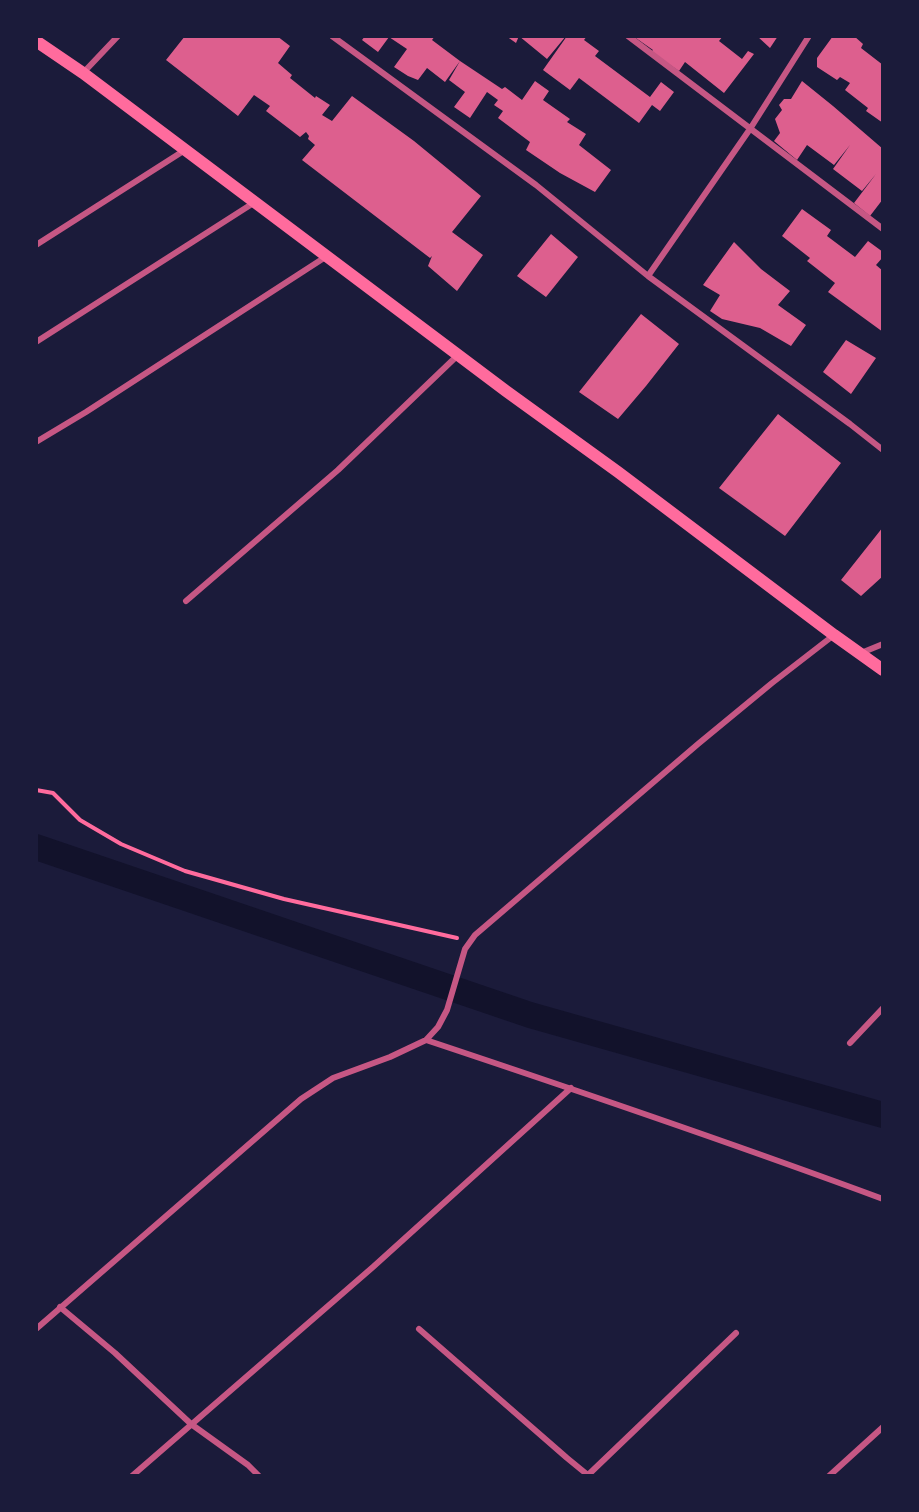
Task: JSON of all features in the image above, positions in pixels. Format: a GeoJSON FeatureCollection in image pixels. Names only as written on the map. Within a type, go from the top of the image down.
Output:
{"type":"FeatureCollection","features":[{"type":"Feature","properties":{"kind":"main road"},"geometry":{"type":"LineString","coordinates":[[36,40],[883,670]]}},
{"type":"Feature","properties":{"kind":"street"},"geometry":{"type":"LineString","coordinates":[[83,73],[118,36]]}},
{"type":"Feature","properties":{"kind":"street"},"geometry":{"type":"LineString","coordinates":[[332,36],[536,185],[648,276],[883,450]]}},
{"type":"Feature","properties":{"kind":"street"},"geometry":{"type":"LineString","coordinates":[[628,36],[883,229]]}},
{"type":"Feature","properties":{"kind":"street"},"geometry":{"type":"LineString","coordinates":[[648,276],[750,129],[808,36]]}},
{"type":"Feature","properties":{"kind":"street"},"geometry":{"type":"LineString","coordinates":[[36,245],[185,150]]}},
{"type":"Feature","properties":{"kind":"street"},"geometry":{"type":"LineString","coordinates":[[36,342],[255,202]]}},
{"type":"Feature","properties":{"kind":"street"},"geometry":{"type":"LineString","coordinates":[[36,442],[327,256]]}},
{"type":"Feature","properties":{"kind":"street"},"geometry":{"type":"LineString","coordinates":[[186,601],[338,470],[459,355]]}},
{"type":"Feature","properties":{"kind":"street"},"geometry":{"type":"LineString","coordinates":[[36,1329],[301,1099],[333,1078],[390,1057],[426,1040],[438,1027],[447,1010],[465,949],[491,921],[698,744],[834,635]]}},
{"type":"Feature","properties":{"kind":"street"},"geometry":{"type":"LineString","coordinates":[[860,653],[883,644]]}},
{"type":"Feature","properties":{"kind":"street"},"geometry":{"type":"LineString","coordinates":[[850,1043],[883,1008]]}},
{"type":"Feature","properties":{"kind":"street"},"geometry":{"type":"LineString","coordinates":[[426,1040],[571,1088],[883,1198]]}},
{"type":"Feature","properties":{"kind":"street"},"geometry":{"type":"LineString","coordinates":[[132,1476],[373,1267],[571,1088]]}},
{"type":"Feature","properties":{"kind":"street"},"geometry":{"type":"LineString","coordinates":[[60,1307],[115,1353],[191,1424],[260,1476]]}},
{"type":"Feature","properties":{"kind":"street"},"geometry":{"type":"LineString","coordinates":[[419,1329],[588,1476],[736,1333]]}},
{"type":"Feature","properties":{"kind":"street"},"geometry":{"type":"LineString","coordinates":[[829,1476],[883,1427]]}},
{"type":"Feature","properties":{"kind":"path"},"geometry":{"type":"LineString","coordinates":[[36,790],[53,793],[80,820],[121,844],[185,871],[295,901],[471,941]]}},
{"type":"Feature","properties":{"kind":"building"},"geometry":{"type":"Polygon","coordinates":[[[185,36],[277,36],[290,46],[278,63],[292,75],[290,78],[315,98],[316,96],[330,105],[322,115],[332,121],[352,96],[414,141],[481,196],[452,232],[483,255],[457,291],[428,266],[432,256],[430,258],[302,160],[315,145],[308,139],[306,132],[300,137],[266,111],[270,106],[254,95],[238,116],[166,60],[185,36]]]}},
{"type":"Feature","properties":{"kind":"building"},"geometry":{"type":"Polygon","coordinates":[[[365,36],[435,36],[432,40],[460,61],[445,82],[427,68],[418,80],[394,67],[407,49],[389,37],[378,52],[362,40],[365,36]]]}},
{"type":"Feature","properties":{"kind":"building"},"geometry":{"type":"Polygon","coordinates":[[[506,36],[519,36],[516,43],[506,36]]]}},
{"type":"Feature","properties":{"kind":"building"},"geometry":{"type":"Polygon","coordinates":[[[519,36],[566,36],[547,59],[519,36]]]}},
{"type":"Feature","properties":{"kind":"building"},"geometry":{"type":"Polygon","coordinates":[[[567,36],[587,36],[584,40],[599,51],[595,56],[650,97],[661,82],[674,92],[660,111],[652,105],[639,123],[579,78],[570,90],[543,70],[567,36]]]}},
{"type":"Feature","properties":{"kind":"building"},"geometry":{"type":"Polygon","coordinates":[[[633,36],[723,36],[719,41],[742,59],[748,51],[754,54],[724,93],[685,62],[679,71],[651,52],[653,50],[633,36]]]}},
{"type":"Feature","properties":{"kind":"building"},"geometry":{"type":"Polygon","coordinates":[[[757,36],[778,36],[770,48],[757,36]]]}},
{"type":"Feature","properties":{"kind":"building"},"geometry":{"type":"Polygon","coordinates":[[[833,36],[854,36],[863,44],[861,48],[883,65],[883,123],[866,111],[868,108],[845,90],[850,83],[840,77],[837,80],[817,67],[817,58],[833,36]]]}},
{"type":"Feature","properties":{"kind":"building"},"geometry":{"type":"Polygon","coordinates":[[[460,61],[502,89],[505,87],[522,100],[535,81],[549,91],[543,100],[570,119],[567,122],[586,134],[579,145],[611,170],[595,192],[560,173],[526,150],[530,142],[498,118],[503,111],[494,105],[498,100],[487,92],[470,118],[454,107],[465,92],[449,80],[460,61]]]}},
{"type":"Feature","properties":{"kind":"building"},"geometry":{"type":"Polygon","coordinates":[[[802,81],[883,149],[883,199],[870,216],[854,203],[876,174],[862,191],[833,169],[850,145],[834,165],[807,145],[797,160],[774,141],[780,133],[775,119],[782,110],[779,105],[784,99],[791,99],[802,81]]]}},
{"type":"Feature","properties":{"kind":"building"},"geometry":{"type":"Polygon","coordinates":[[[802,209],[831,230],[827,236],[855,257],[868,241],[883,252],[883,257],[876,265],[883,271],[883,332],[828,292],[835,283],[807,261],[810,258],[782,236],[802,209]]]}},
{"type":"Feature","properties":{"kind":"building"},"geometry":{"type":"Polygon","coordinates":[[[551,234],[578,257],[546,297],[517,276],[551,234]]]}},
{"type":"Feature","properties":{"kind":"building"},"geometry":{"type":"Polygon","coordinates":[[[734,242],[761,269],[790,291],[778,305],[806,325],[791,346],[760,328],[722,319],[710,311],[720,295],[703,285],[734,242]]]}},
{"type":"Feature","properties":{"kind":"building"},"geometry":{"type":"Polygon","coordinates":[[[641,314],[679,344],[618,419],[579,392],[641,314]]]}},
{"type":"Feature","properties":{"kind":"building"},"geometry":{"type":"Polygon","coordinates":[[[846,340],[876,358],[851,394],[823,372],[846,340]]]}},
{"type":"Feature","properties":{"kind":"building"},"geometry":{"type":"Polygon","coordinates":[[[778,414],[841,463],[785,536],[719,488],[778,414]]]}},
{"type":"Feature","properties":{"kind":"building"},"geometry":{"type":"Polygon","coordinates":[[[883,527],[883,576],[861,596],[841,580],[883,527]]]}},
{"type":"Feature","properties":{"kind":"waterway"},"geometry":{"type":"LineString","coordinates":[[36,847],[530,1015],[883,1115]]}}]}
